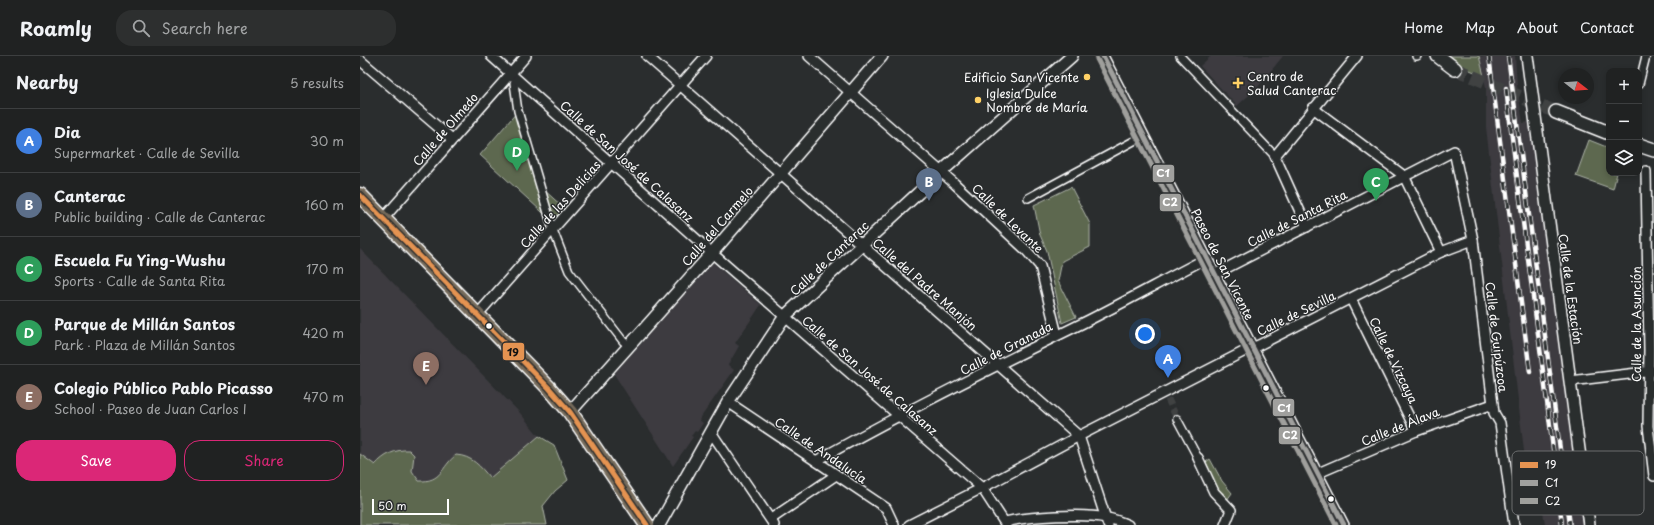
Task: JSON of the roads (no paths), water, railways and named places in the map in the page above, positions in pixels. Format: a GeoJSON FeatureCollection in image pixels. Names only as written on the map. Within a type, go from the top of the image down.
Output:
{"type":"FeatureCollection","features":[{"type":"Feature","properties":{"kind":"main road"},"geometry":{"type":"LineString","coordinates":[[1438,56],[1454,69]]}},
{"type":"Feature","properties":{"kind":"main road"},"geometry":{"type":"LineString","coordinates":[[1556,112],[1606,132]]}},
{"type":"Feature","properties":{"kind":"main road"},"geometry":{"type":"LineString","coordinates":[[1642,145],[1654,150]]}},
{"type":"Feature","properties":{"kind":"main road"},"geometry":{"type":"LineString","coordinates":[[360,195],[524,360],[570,412],[647,525]]}},
{"type":"Feature","properties":{"kind":"street","name":"Calle de San José de Calasanz"},"geometry":{"type":"LineString","coordinates":[[491,56],[712,253],[982,488],[1006,524]]}},
{"type":"Feature","properties":{"kind":"street","name":"Calle de Olmedo"},"geometry":{"type":"LineString","coordinates":[[383,219],[452,139],[514,76],[526,56]]}},
{"type":"Feature","properties":{"kind":"street","name":"Calle del Padre Manjón"},"geometry":{"type":"LineString","coordinates":[[647,56],[999,364],[1079,436]]}},
{"type":"Feature","properties":{"kind":"street","name":"Calle de las Delicias"},"geometry":{"type":"LineString","coordinates":[[478,314],[706,56]]}},
{"type":"Feature","properties":{"kind":"street","name":"Calle de Levante"},"geometry":{"type":"LineString","coordinates":[[809,56],[1015,239],[1040,266],[1057,335]]}},
{"type":"Feature","properties":{"kind":"street","name":"Calle del Carmelo"},"geometry":{"type":"LineString","coordinates":[[570,412],[712,253],[780,173],[851,94],[882,56]]}},
{"type":"Feature","properties":{"kind":"street","name":"Calle de Canterac"},"geometry":{"type":"LineString","coordinates":[[659,525],[728,402],[786,316],[941,172],[1072,56]]}},
{"type":"Feature","properties":{"kind":"street","name":"Paseo de San Vicente"},"geometry":{"type":"LineString","coordinates":[[1103,56],[1316,474],[1344,525]]}},
{"type":"Feature","properties":{"kind":"street"},"geometry":{"type":"LineString","coordinates":[[1180,56],[1275,156],[1307,227]]}},
{"type":"Feature","properties":{"kind":"street"},"geometry":{"type":"LineString","coordinates":[[1275,156],[1357,56]]}},
{"type":"Feature","properties":{"kind":"street","name":"Calle de la Estación"},"geometry":{"type":"LineString","coordinates":[[1527,56],[1579,451]]}},
{"type":"Feature","properties":{"kind":"street"},"geometry":{"type":"LineString","coordinates":[[1642,72],[1646,56]]}},
{"type":"Feature","properties":{"kind":"street"},"geometry":{"type":"LineString","coordinates":[[360,60],[452,139]]}},
{"type":"Feature","properties":{"kind":"street"},"geometry":{"type":"LineString","coordinates":[[514,76],[518,111],[553,230],[569,270],[629,346]]}},
{"type":"Feature","properties":{"kind":"street"},"geometry":{"type":"LineString","coordinates":[[1313,108],[1404,176],[1441,252]]}},
{"type":"Feature","properties":{"kind":"street"},"geometry":{"type":"LineString","coordinates":[[1028,198],[1143,136]]}},
{"type":"Feature","properties":{"kind":"street","name":"Calle de Santa Rita"},"geometry":{"type":"LineString","coordinates":[[1215,274],[1454,151]]}},
{"type":"Feature","properties":{"kind":"street","name":"Calle de Guipúzcoa"},"geometry":{"type":"LineString","coordinates":[[1454,151],[1473,240],[1494,413],[1500,424],[1512,511]]}},
{"type":"Feature","properties":{"kind":"street","name":"Calle de la Asunción"},"geometry":{"type":"LineString","coordinates":[[1646,171],[1651,372],[1648,426],[1654,476]]}},
{"type":"Feature","properties":{"kind":"street","name":"Calle de Sevilla"},"geometry":{"type":"LineString","coordinates":[[909,525],[1079,436],[1166,396],[1252,348],[1351,300],[1441,252],[1473,240]]}},
{"type":"Feature","properties":{"kind":"street","name":"Calle de Granada"},"geometry":{"type":"LineString","coordinates":[[816,461],[898,416],[1207,258]]}},
{"type":"Feature","properties":{"kind":"street","name":"Calle de Vizcaya"},"geometry":{"type":"LineString","coordinates":[[1351,300],[1416,431]]}},
{"type":"Feature","properties":{"kind":"street"},"geometry":{"type":"LineString","coordinates":[[1570,381],[1651,372]]}},
{"type":"Feature","properties":{"kind":"street","name":"Calle de Andalucía"},"geometry":{"type":"LineString","coordinates":[[728,402],[886,508],[894,524]]}},
{"type":"Feature","properties":{"kind":"street","name":"Calle de Álava"},"geometry":{"type":"LineString","coordinates":[[1316,474],[1416,431],[1494,404]]}},
{"type":"Feature","properties":{"kind":"street"},"geometry":{"type":"LineString","coordinates":[[1177,419],[1214,492],[1231,510],[1225,525]]}},
{"type":"Feature","properties":{"kind":"street"},"geometry":{"type":"LineString","coordinates":[[711,432],[773,522],[836,475]]}},
{"type":"Feature","properties":{"kind":"street"},"geometry":{"type":"LineString","coordinates":[[1079,436],[1107,521]]}},
{"type":"Feature","properties":{"kind":"street","name":"Calle de Guipúzcoa"},"geometry":{"type":"LineString","coordinates":[[1513,515],[1514,525]]}},
{"type":"Feature","properties":{"kind":"street","name":"Calle de la Estación"},"geometry":{"type":"LineString","coordinates":[[1587,515],[1588,525]]}},
{"type":"Feature","properties":{"kind":"street"},"geometry":{"type":"LineString","coordinates":[[1006,524],[1014,520],[1068,516],[1128,525]]}},
{"type":"Feature","properties":{"kind":"tunnel"},"geometry":{"type":"LineString","coordinates":[[1455,69],[1556,112]]}},
{"type":"Feature","properties":{"kind":"tunnel"},"geometry":{"type":"LineString","coordinates":[[1168,399],[1177,419]]}},
{"type":"Feature","properties":{"kind":"railway"},"geometry":{"type":"LineString","coordinates":[[1489,56],[1530,372]]}},
{"type":"Feature","properties":{"kind":"railway"},"geometry":{"type":"LineString","coordinates":[[1508,56],[1560,451]]}},
{"type":"Feature","properties":{"kind":"railway"},"geometry":{"type":"LineString","coordinates":[[1506,88],[1553,451]]}},
{"type":"Feature","properties":{"kind":"railway"},"geometry":{"type":"LineString","coordinates":[[1561,515],[1562,525]]}},
{"type":"Feature","properties":{"kind":"railway"},"geometry":{"type":"LineString","coordinates":[[1569,515],[1570,525]]}},
{"type":"Feature","properties":{"kind":"place","name":"Edificio San Vicente"},"geometry":{"type":"Point","coordinates":[1087,77]}},
{"type":"Feature","properties":{"kind":"place","name":"Centro de Salud Canterac"},"geometry":{"type":"Point","coordinates":[1238,83]}},
{"type":"Feature","properties":{"kind":"place","name":"Iglesia Dulce Nombre de María"},"geometry":{"type":"Point","coordinates":[978,100]}},
{"type":"Feature","properties":{"kind":"place","name":"Parque de Millán Santos"},"geometry":{"type":"Point","coordinates":[517,171]}},
{"type":"Feature","properties":{"kind":"place","name":"Canterac"},"geometry":{"type":"Point","coordinates":[929,201]}},
{"type":"Feature","properties":{"kind":"place","name":"Escuela Fu Ying-Wushu"},"geometry":{"type":"Point","coordinates":[1376,201]}},
{"type":"Feature","properties":{"kind":"place","name":"Dia"},"geometry":{"type":"Point","coordinates":[1168,378]}},
{"type":"Feature","properties":{"kind":"place","name":"Colegio Público Pablo Picasso"},"geometry":{"type":"Point","coordinates":[426,385]}}]}
